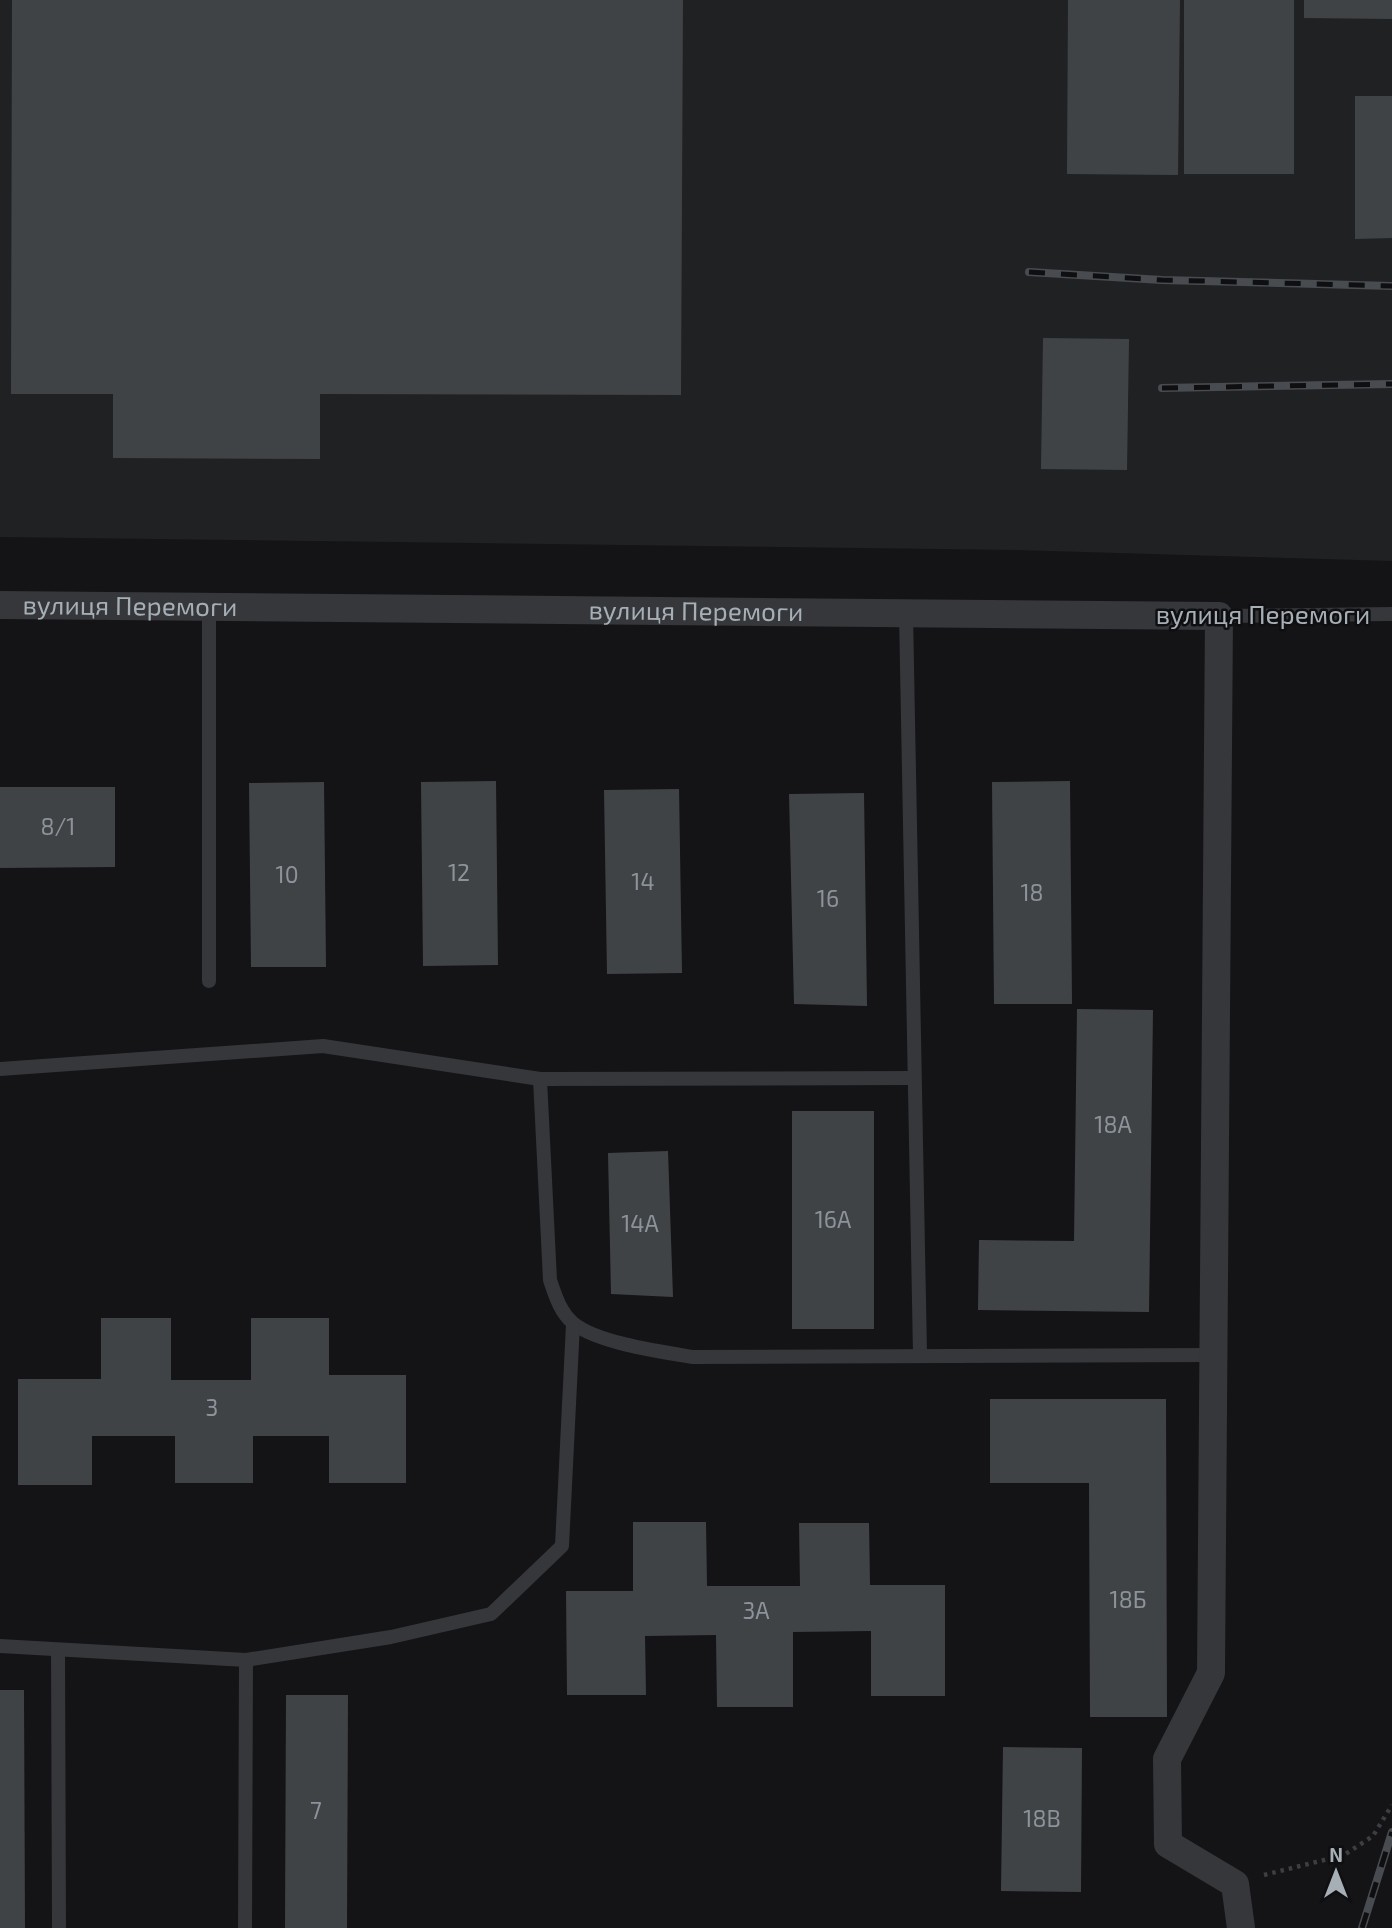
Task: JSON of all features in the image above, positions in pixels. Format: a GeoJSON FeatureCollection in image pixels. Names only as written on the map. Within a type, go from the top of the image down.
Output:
{"type":"FeatureCollection","features":[{"type":"Feature","properties":{"kind":"street","name":"вулиця Перемоги"},"geometry":{"type":"LineString","coordinates":[[0,605],[1219,616]]}},
{"type":"Feature","properties":{"kind":"street"},"geometry":{"type":"LineString","coordinates":[[1219,616],[1211,1673],[1167,1759],[1168,1844],[1235,1884],[1241,1928]]}},
{"type":"Feature","properties":{"kind":"lane"},"geometry":{"type":"LineString","coordinates":[[209,607],[209,981]]}},
{"type":"Feature","properties":{"kind":"lane"},"geometry":{"type":"LineString","coordinates":[[906,613],[920,1354]]}},
{"type":"Feature","properties":{"kind":"lane","name":"вулиця Перемоги"},"geometry":{"type":"LineString","coordinates":[[1219,616],[1392,614]]}},
{"type":"Feature","properties":{"kind":"lane"},"geometry":{"type":"LineString","coordinates":[[0,1069],[323,1046],[540,1079],[914,1078]]}},
{"type":"Feature","properties":{"kind":"lane"},"geometry":{"type":"LineString","coordinates":[[540,1079],[550,1280],[560,1307],[573,1324],[600,1336],[645,1350],[693,1357],[920,1354],[1212,1355]]}},
{"type":"Feature","properties":{"kind":"lane"},"geometry":{"type":"LineString","coordinates":[[0,1646],[246,1660],[391,1637],[491,1614],[562,1546],[573,1324]]}},
{"type":"Feature","properties":{"kind":"lane"},"geometry":{"type":"LineString","coordinates":[[58,1650],[59,1928]]}},
{"type":"Feature","properties":{"kind":"lane"},"geometry":{"type":"LineString","coordinates":[[245,1928],[246,1660]]}},
{"type":"Feature","properties":{"kind":"path"},"geometry":{"type":"LineString","coordinates":[[1235,1884],[1344,1854],[1373,1836],[1392,1805]]}},
{"type":"Feature","properties":{"kind":"shaded area"},"geometry":{"type":"Polygon","coordinates":[[[0,0],[1392,0],[1392,561],[1015,550],[0,537],[0,0]]]}},
{"type":"Feature","properties":{"kind":"building"},"geometry":{"type":"Polygon","coordinates":[[[12,0],[683,0],[681,395],[320,394],[320,459],[113,458],[113,394],[11,394],[12,0]]]}},
{"type":"Feature","properties":{"kind":"building"},"geometry":{"type":"Polygon","coordinates":[[[1068,0],[1180,0],[1178,175],[1067,174],[1068,0]]]}},
{"type":"Feature","properties":{"kind":"building"},"geometry":{"type":"Polygon","coordinates":[[[1184,0],[1294,0],[1294,174],[1184,174],[1184,0]]]}},
{"type":"Feature","properties":{"kind":"building"},"geometry":{"type":"Polygon","coordinates":[[[1304,0],[1392,0],[1392,19],[1304,18],[1304,0]]]}},
{"type":"Feature","properties":{"kind":"building"},"geometry":{"type":"Polygon","coordinates":[[[1355,96],[1392,96],[1392,238],[1355,239],[1355,96]]]}},
{"type":"Feature","properties":{"kind":"building"},"geometry":{"type":"Polygon","coordinates":[[[1043,338],[1129,339],[1127,470],[1041,469],[1043,338]]]}},
{"type":"Feature","properties":{"kind":"building"},"geometry":{"type":"Polygon","coordinates":[[[496,781],[498,965],[423,966],[421,782],[496,781]]]}},
{"type":"Feature","properties":{"kind":"building"},"geometry":{"type":"Polygon","coordinates":[[[1070,781],[1072,1004],[994,1004],[992,782],[1070,781]]]}},
{"type":"Feature","properties":{"kind":"building"},"geometry":{"type":"Polygon","coordinates":[[[324,782],[326,967],[251,967],[249,783],[324,782]]]}},
{"type":"Feature","properties":{"kind":"building"},"geometry":{"type":"Polygon","coordinates":[[[0,787],[115,787],[115,867],[0,868],[0,787]]]}},
{"type":"Feature","properties":{"kind":"building"},"geometry":{"type":"Polygon","coordinates":[[[679,789],[682,973],[607,974],[604,790],[679,789]]]}},
{"type":"Feature","properties":{"kind":"building"},"geometry":{"type":"Polygon","coordinates":[[[864,793],[867,1006],[794,1004],[789,794],[864,793]]]}},
{"type":"Feature","properties":{"kind":"building"},"geometry":{"type":"Polygon","coordinates":[[[1077,1009],[1153,1010],[1149,1312],[978,1310],[979,1240],[1074,1241],[1077,1009]]]}},
{"type":"Feature","properties":{"kind":"building"},"geometry":{"type":"Polygon","coordinates":[[[792,1111],[874,1111],[874,1329],[792,1329],[792,1111]]]}},
{"type":"Feature","properties":{"kind":"building"},"geometry":{"type":"Polygon","coordinates":[[[668,1151],[673,1297],[611,1294],[608,1153],[668,1151]]]}},
{"type":"Feature","properties":{"kind":"building"},"geometry":{"type":"Polygon","coordinates":[[[101,1318],[171,1318],[171,1380],[251,1380],[251,1318],[329,1318],[329,1375],[406,1375],[406,1483],[329,1483],[329,1436],[253,1436],[253,1483],[175,1483],[175,1436],[92,1436],[92,1485],[18,1485],[18,1379],[101,1379],[101,1318]]]}},
{"type":"Feature","properties":{"kind":"building"},"geometry":{"type":"Polygon","coordinates":[[[990,1399],[1166,1399],[1167,1717],[1090,1717],[1089,1483],[990,1483],[990,1399]]]}},
{"type":"Feature","properties":{"kind":"building"},"geometry":{"type":"Polygon","coordinates":[[[633,1522],[706,1522],[707,1586],[800,1586],[799,1523],[869,1523],[870,1585],[945,1585],[945,1696],[871,1696],[871,1631],[793,1632],[793,1707],[717,1707],[716,1635],[645,1636],[646,1695],[567,1695],[566,1591],[633,1591],[633,1522]]]}},
{"type":"Feature","properties":{"kind":"building"},"geometry":{"type":"Polygon","coordinates":[[[0,1690],[24,1690],[25,1928],[0,1928],[0,1690]]]}},
{"type":"Feature","properties":{"kind":"building"},"geometry":{"type":"Polygon","coordinates":[[[286,1695],[348,1695],[347,1928],[285,1928],[286,1695]]]}},
{"type":"Feature","properties":{"kind":"building"},"geometry":{"type":"Polygon","coordinates":[[[1003,1747],[1082,1748],[1081,1892],[1001,1891],[1003,1747]]]}},
{"type":"Feature","properties":{"kind":"railway"},"geometry":{"type":"LineString","coordinates":[[1029,272],[1162,280],[1392,286]]}},
{"type":"Feature","properties":{"kind":"railway"},"geometry":{"type":"LineString","coordinates":[[1162,388],[1392,384]]}},
{"type":"Feature","properties":{"kind":"railway"},"geometry":{"type":"LineString","coordinates":[[1362,1928],[1392,1832]]}}]}
